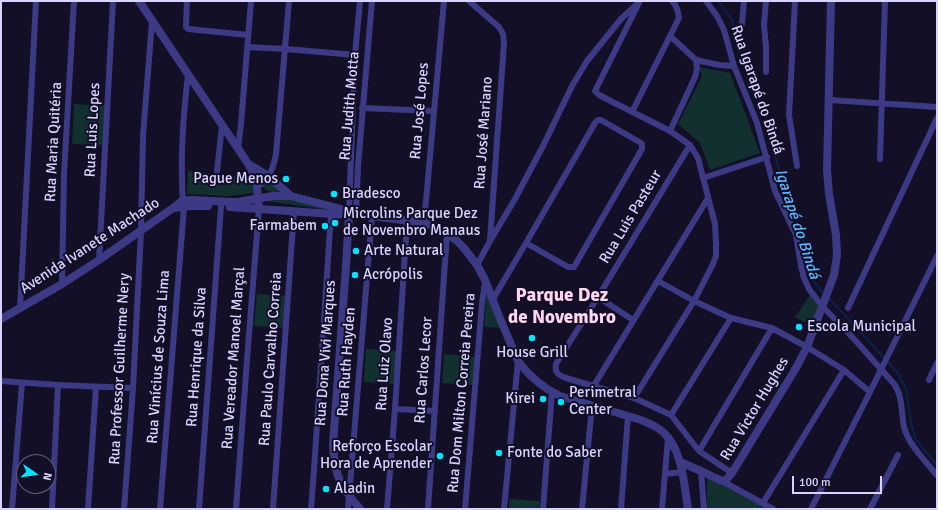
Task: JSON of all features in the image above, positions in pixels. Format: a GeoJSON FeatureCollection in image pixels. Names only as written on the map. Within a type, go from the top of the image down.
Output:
{"type":"FeatureCollection","features":[{"type":"Feature","properties":{"kind":"street"},"geometry":{"type":"LineString","coordinates":[[20,309],[36,1]]}},
{"type":"Feature","properties":{"kind":"street","name":"Rua Maria Quitéria"},"geometry":{"type":"LineString","coordinates":[[62,284],[64,174],[74,1]]}},
{"type":"Feature","properties":{"kind":"street","name":"Rua Luis Lopes"},"geometry":{"type":"LineString","coordinates":[[99,260],[113,1]]}},
{"type":"Feature","properties":{"kind":"street"},"geometry":{"type":"LineString","coordinates":[[139,1],[250,165],[258,187],[259,208]]}},
{"type":"Feature","properties":{"kind":"street"},"geometry":{"type":"LineString","coordinates":[[187,1],[186,27],[188,29],[248,35]]}},
{"type":"Feature","properties":{"kind":"street"},"geometry":{"type":"LineString","coordinates":[[238,148],[251,1]]}},
{"type":"Feature","properties":{"kind":"street"},"geometry":{"type":"LineString","coordinates":[[258,187],[272,172],[276,154],[289,1]]}},
{"type":"Feature","properties":{"kind":"street","name":"Rua Judith Motta"},"geometry":{"type":"LineString","coordinates":[[354,213],[355,56],[360,1]]}},
{"type":"Feature","properties":{"kind":"street","name":"Rua Judith Motta"},"geometry":{"type":"LineString","coordinates":[[354,213],[372,1]]}},
{"type":"Feature","properties":{"kind":"street","name":"Rua José Lopes"},"geometry":{"type":"LineString","coordinates":[[424,223],[444,1]]}},
{"type":"Feature","properties":{"kind":"street","name":"Rua José Mariano"},"geometry":{"type":"LineString","coordinates":[[469,1],[499,27],[503,34],[504,43],[490,241]]}},
{"type":"Feature","properties":{"kind":"street"},"geometry":{"type":"LineString","coordinates":[[634,398],[694,301],[714,264],[716,256],[715,224],[698,158],[690,145],[670,131],[599,95],[595,91],[640,1]]}},
{"type":"Feature","properties":{"kind":"street"},"geometry":{"type":"LineString","coordinates":[[477,265],[515,200],[572,86],[587,61],[621,19],[640,1]]}},
{"type":"Feature","properties":{"kind":"street"},"geometry":{"type":"LineString","coordinates":[[632,112],[679,18],[678,10],[672,1]]}},
{"type":"Feature","properties":{"kind":"street","name":"Rua Igarapé do Bindá"},"geometry":{"type":"LineString","coordinates":[[706,1],[717,16],[724,30],[734,66],[757,122],[775,191],[796,235],[801,266],[809,289],[882,367],[895,385],[901,400],[904,427],[907,434],[915,447],[937,475]]}},
{"type":"Feature","properties":{"kind":"street"},"geometry":{"type":"LineString","coordinates":[[742,24],[744,1]]}},
{"type":"Feature","properties":{"kind":"street"},"geometry":{"type":"LineString","coordinates":[[766,1],[764,25],[766,72]]}},
{"type":"Feature","properties":{"kind":"street"},"geometry":{"type":"LineString","coordinates":[[795,1],[789,115],[797,166]]}},
{"type":"Feature","properties":{"kind":"street","name":"Rua Victor Hughes"},"geometry":{"type":"LineString","coordinates":[[722,481],[727,479],[732,473],[796,368],[807,347],[834,274],[837,255],[836,235],[827,170],[831,1]]}},
{"type":"Feature","properties":{"kind":"street"},"geometry":{"type":"LineString","coordinates":[[880,159],[885,1]]}},
{"type":"Feature","properties":{"kind":"street","name":"Rua Professor Guilherme Nery"},"geometry":{"type":"LineString","coordinates":[[124,509],[133,388],[144,136],[152,21]]}},
{"type":"Feature","properties":{"kind":"street"},"geometry":{"type":"LineString","coordinates":[[670,36],[696,60],[734,66]]}},
{"type":"Feature","properties":{"kind":"street"},"geometry":{"type":"LineString","coordinates":[[247,47],[286,49],[355,56]]}},
{"type":"Feature","properties":{"kind":"street"},"geometry":{"type":"LineString","coordinates":[[670,131],[695,77],[697,68],[696,60]]}},
{"type":"Feature","properties":{"kind":"street","name":"Rua Vinícius de Souza Lima"},"geometry":{"type":"LineString","coordinates":[[160,509],[183,204],[182,165],[184,113],[188,75]]}},
{"type":"Feature","properties":{"kind":"street"},"geometry":{"type":"LineString","coordinates":[[829,100],[937,107]]}},
{"type":"Feature","properties":{"kind":"street"},"geometry":{"type":"LineString","coordinates":[[362,108],[433,111]]}},
{"type":"Feature","properties":{"kind":"street"},"geometry":{"type":"LineString","coordinates":[[848,308],[937,118]]}},
{"type":"Feature","properties":{"kind":"street"},"geometry":{"type":"LineString","coordinates":[[493,299],[595,123],[598,120],[601,120],[642,144],[642,149],[574,267],[568,267],[526,243]]}},
{"type":"Feature","properties":{"kind":"street"},"geometry":{"type":"LineString","coordinates":[[217,170],[222,125]]}},
{"type":"Feature","properties":{"kind":"street","name":"Rua Luis Pasteur"},"geometry":{"type":"LineString","coordinates":[[593,386],[558,374],[555,368],[556,364],[690,145]]}},
{"type":"Feature","properties":{"kind":"street"},"geometry":{"type":"LineString","coordinates":[[703,178],[767,157]]}},
{"type":"Feature","properties":{"kind":"street"},"geometry":{"type":"LineString","coordinates":[[250,165],[268,176],[291,196]]}},
{"type":"Feature","properties":{"kind":"street","name":"Avenida Ivanete Machado"},"geometry":{"type":"LineString","coordinates":[[1,320],[99,260],[173,208],[193,200],[238,202],[273,196],[291,196],[354,213],[424,223],[437,227],[456,240],[477,265],[485,280],[518,361],[522,368],[534,379],[552,392],[568,399],[649,423],[668,438],[675,449],[680,462],[688,509]]}},
{"type":"Feature","properties":{"kind":"street"},"geometry":{"type":"LineString","coordinates":[[708,198],[593,386],[634,398],[671,415],[699,451],[732,473]]}},
{"type":"Feature","properties":{"kind":"street"},"geometry":{"type":"LineString","coordinates":[[308,212],[313,202]]}},
{"type":"Feature","properties":{"kind":"street","name":"Avenida Ivanete Machado"},"geometry":{"type":"LineString","coordinates":[[183,204],[331,214],[354,213]]}},
{"type":"Feature","properties":{"kind":"street","name":"Rua Henrique da Silva"},"geometry":{"type":"LineString","coordinates":[[199,509],[221,207]]}},
{"type":"Feature","properties":{"kind":"street","name":"Rua Vereador Manoel Marçal"},"geometry":{"type":"LineString","coordinates":[[236,509],[259,208]]}},
{"type":"Feature","properties":{"kind":"street","name":"Rua Paulo Carvalho Correia"},"geometry":{"type":"LineString","coordinates":[[273,509],[294,211]]}},
{"type":"Feature","properties":{"kind":"street","name":"Rua Dona Vivi Marques"},"geometry":{"type":"LineString","coordinates":[[354,213],[346,274],[333,445],[336,468],[341,484],[360,509]]}},
{"type":"Feature","properties":{"kind":"street"},"geometry":{"type":"LineString","coordinates":[[311,509],[331,214]]}},
{"type":"Feature","properties":{"kind":"street","name":"Rua Ruth Hayden"},"geometry":{"type":"LineString","coordinates":[[348,509],[372,216]]}},
{"type":"Feature","properties":{"kind":"street","name":"Rua Luiz Olavo"},"geometry":{"type":"LineString","coordinates":[[387,509],[407,221]]}},
{"type":"Feature","properties":{"kind":"street","name":"Rua Carlos Lecor"},"geometry":{"type":"LineString","coordinates":[[428,509],[447,234]]}},
{"type":"Feature","properties":{"kind":"street"},"geometry":{"type":"LineString","coordinates":[[811,509],[937,256]]}},
{"type":"Feature","properties":{"kind":"street","name":"Rua Dom Milton Correia Pereira"},"geometry":{"type":"LineString","coordinates":[[465,509],[485,280]]}},
{"type":"Feature","properties":{"kind":"street"},"geometry":{"type":"LineString","coordinates":[[658,281],[694,301],[731,318],[772,328],[807,347],[844,370],[870,392]]}},
{"type":"Feature","properties":{"kind":"street"},"geometry":{"type":"LineString","coordinates":[[598,297],[633,320]]}},
{"type":"Feature","properties":{"kind":"street"},"geometry":{"type":"LineString","coordinates":[[671,415],[731,318]]}},
{"type":"Feature","properties":{"kind":"street"},"geometry":{"type":"LineString","coordinates":[[699,451],[772,328]]}},
{"type":"Feature","properties":{"kind":"street"},"geometry":{"type":"LineString","coordinates":[[504,509],[518,361]]}},
{"type":"Feature","properties":{"kind":"street"},"geometry":{"type":"LineString","coordinates":[[929,380],[937,363]]}},
{"type":"Feature","properties":{"kind":"street"},"geometry":{"type":"LineString","coordinates":[[763,503],[844,370]]}},
{"type":"Feature","properties":{"kind":"street"},"geometry":{"type":"LineString","coordinates":[[1,381],[133,388]]}},
{"type":"Feature","properties":{"kind":"street"},"geometry":{"type":"LineString","coordinates":[[12,509],[22,383]]}},
{"type":"Feature","properties":{"kind":"street"},"geometry":{"type":"LineString","coordinates":[[52,509],[58,385]]}},
{"type":"Feature","properties":{"kind":"street"},"geometry":{"type":"LineString","coordinates":[[88,509],[96,387]]}},
{"type":"Feature","properties":{"kind":"street"},"geometry":{"type":"LineString","coordinates":[[543,509],[552,392]]}},
{"type":"Feature","properties":{"kind":"street"},"geometry":{"type":"LineString","coordinates":[[582,509],[592,406]]}},
{"type":"Feature","properties":{"kind":"street"},"geometry":{"type":"LineString","coordinates":[[395,409],[435,411]]}},
{"type":"Feature","properties":{"kind":"street"},"geometry":{"type":"LineString","coordinates":[[621,509],[628,416]]}},
{"type":"Feature","properties":{"kind":"street"},"geometry":{"type":"LineString","coordinates":[[662,509],[668,438]]}},
{"type":"Feature","properties":{"kind":"street"},"geometry":{"type":"LineString","coordinates":[[870,509],[898,455]]}},
{"type":"Feature","properties":{"kind":"street"},"geometry":{"type":"LineString","coordinates":[[680,462],[722,481],[773,509]]}},
{"type":"Feature","properties":{"kind":"street"},"geometry":{"type":"LineString","coordinates":[[701,471],[704,509]]}},
{"type":"Feature","properties":{"kind":"street"},"geometry":{"type":"LineString","coordinates":[[665,474],[682,472]]}},
{"type":"Feature","properties":{"kind":"green space"},"geometry":{"type":"Polygon","coordinates":[[[699,67],[730,73],[760,153],[710,170],[700,143],[678,124],[702,76],[699,67]]]}},
{"type":"Feature","properties":{"kind":"green space"},"geometry":{"type":"Polygon","coordinates":[[[74,104],[107,106],[104,145],[72,144],[74,104]]]}},
{"type":"Feature","properties":{"kind":"green space"},"geometry":{"type":"Polygon","coordinates":[[[188,171],[251,178],[253,186],[264,185],[268,180],[287,191],[275,192],[275,196],[308,200],[335,211],[267,201],[268,198],[273,196],[272,192],[266,190],[264,187],[252,188],[253,193],[229,196],[187,194],[188,171]]]}},
{"type":"Feature","properties":{"kind":"green space"},"geometry":{"type":"Polygon","coordinates":[[[487,288],[501,328],[484,327],[487,288]]]}},
{"type":"Feature","properties":{"kind":"green space"},"geometry":{"type":"Polygon","coordinates":[[[811,293],[816,300],[818,309],[814,321],[808,318],[805,322],[794,317],[811,293]]]}},
{"type":"Feature","properties":{"kind":"green space"},"geometry":{"type":"Polygon","coordinates":[[[257,294],[287,296],[284,328],[254,326],[257,294]]]}},
{"type":"Feature","properties":{"kind":"green space"},"geometry":{"type":"Polygon","coordinates":[[[366,349],[397,351],[395,384],[364,382],[366,349]]]}},
{"type":"Feature","properties":{"kind":"green space"},"geometry":{"type":"Polygon","coordinates":[[[444,354],[476,357],[473,385],[442,383],[444,354]]]}},
{"type":"Feature","properties":{"kind":"green space"},"geometry":{"type":"Polygon","coordinates":[[[710,477],[768,509],[707,509],[707,479],[710,477]]]}},
{"type":"Feature","properties":{"kind":"green space"},"geometry":{"type":"Polygon","coordinates":[[[509,499],[540,501],[539,509],[509,509],[509,499]]]}},
{"type":"Feature","properties":{"kind":"waterway","name":"Igarapé do Bindá"},"geometry":{"type":"LineString","coordinates":[[718,1],[732,20],[743,59],[766,115],[782,184],[800,229],[815,283],[824,294]]}},
{"type":"Feature","properties":{"kind":"waterway","name":"Igarapé do Bindá"},"geometry":{"type":"LineString","coordinates":[[829,298],[897,372],[906,389],[911,423],[916,440],[937,465]]}},
{"type":"Feature","properties":{"kind":"place","name":"Pague Menos"},"geometry":{"type":"Point","coordinates":[286,179]}},
{"type":"Feature","properties":{"kind":"place","name":"Bradesco"},"geometry":{"type":"Point","coordinates":[334,194]}},
{"type":"Feature","properties":{"kind":"place","name":"Microlins Parque Dez de Novembro Manaus"},"geometry":{"type":"Point","coordinates":[335,223]}},
{"type":"Feature","properties":{"kind":"place","name":"Farmabem"},"geometry":{"type":"Point","coordinates":[325,226]}},
{"type":"Feature","properties":{"kind":"place","name":"Arte Natural"},"geometry":{"type":"Point","coordinates":[356,251]}},
{"type":"Feature","properties":{"kind":"place","name":"Acrópolis"},"geometry":{"type":"Point","coordinates":[355,275]}},
{"type":"Feature","properties":{"kind":"place","name":"Escola Municipal"},"geometry":{"type":"Point","coordinates":[799,327]}},
{"type":"Feature","properties":{"kind":"place","name":"House Grill"},"geometry":{"type":"Point","coordinates":[532,338]}},
{"type":"Feature","properties":{"kind":"place","name":"Kirei"},"geometry":{"type":"Point","coordinates":[543,399]}},
{"type":"Feature","properties":{"kind":"place","name":"Perimetral Center"},"geometry":{"type":"Point","coordinates":[561,402]}},
{"type":"Feature","properties":{"kind":"place","name":"Fonte do Saber"},"geometry":{"type":"Point","coordinates":[499,453]}},
{"type":"Feature","properties":{"kind":"place","name":"Reforço Escolar Hora de Aprender"},"geometry":{"type":"Point","coordinates":[440,456]}},
{"type":"Feature","properties":{"kind":"place","name":"Aladin"},"geometry":{"type":"Point","coordinates":[326,489]}},
{"type":"Feature","properties":{"kind":"district","name":"Parque Dez de Novembro"},"geometry":{"type":"Point","coordinates":[562,307]}}]}
